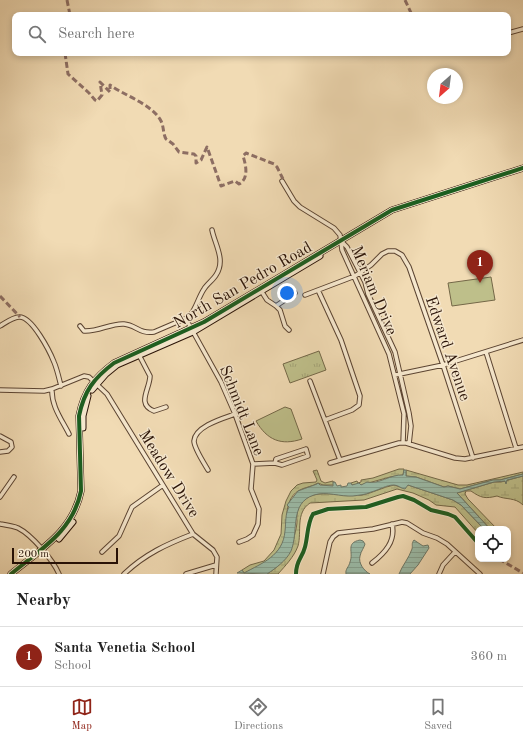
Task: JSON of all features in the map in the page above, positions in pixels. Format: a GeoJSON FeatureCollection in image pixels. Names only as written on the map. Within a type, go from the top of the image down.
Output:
{"type":"FeatureCollection","features":[{"type":"Feature","properties":{"kind":"main road","name":"North San Pedro Road"},"geometry":{"type":"LineString","coordinates":[[16,574],[58,535],[72,516],[78,503],[81,491],[79,416],[83,399],[103,372],[114,363],[192,330],[261,290],[392,210],[523,168]]}},
{"type":"Feature","properties":{"kind":"main road","name":"North San Pedro Road"},"geometry":{"type":"LineString","coordinates":[[11,574],[43,550]]}},
{"type":"Feature","properties":{"kind":"street"},"geometry":{"type":"LineString","coordinates":[[511,32],[523,29]]}},
{"type":"Feature","properties":{"kind":"street"},"geometry":{"type":"LineString","coordinates":[[282,181],[294,202],[334,228],[340,235],[342,241]]}},
{"type":"Feature","properties":{"kind":"street"},"geometry":{"type":"LineString","coordinates":[[80,326],[84,331],[92,332],[124,324],[148,333],[154,332],[189,317],[203,290],[219,271],[220,252],[214,240],[212,230]]}},
{"type":"Feature","properties":{"kind":"street","name":"Meriam Drive"},"geometry":{"type":"LineString","coordinates":[[342,241],[361,272],[368,294],[393,346],[401,374],[409,413],[411,426],[409,444]]}},
{"type":"Feature","properties":{"kind":"street","name":"Meriam Drive"},"geometry":{"type":"LineString","coordinates":[[342,241],[342,250],[355,276],[372,318],[383,339],[395,375],[404,414],[403,443]]}},
{"type":"Feature","properties":{"kind":"street","name":"Edward Avenue"},"geometry":{"type":"LineString","coordinates":[[361,272],[382,254],[388,251],[395,251],[402,255],[409,267],[473,458]]}},
{"type":"Feature","properties":{"kind":"street"},"geometry":{"type":"LineString","coordinates":[[305,295],[355,276],[361,272]]}},
{"type":"Feature","properties":{"kind":"street"},"geometry":{"type":"LineString","coordinates":[[261,290],[267,300],[280,310],[285,326],[289,330]]}},
{"type":"Feature","properties":{"kind":"street"},"geometry":{"type":"LineString","coordinates":[[318,290],[341,340],[360,396],[359,405],[352,410],[325,420]]}},
{"type":"Feature","properties":{"kind":"street"},"geometry":{"type":"LineString","coordinates":[[276,306],[295,293]]}},
{"type":"Feature","properties":{"kind":"street"},"geometry":{"type":"LineString","coordinates":[[0,326],[8,321],[20,317],[24,318],[30,323],[44,341],[55,362],[61,386]]}},
{"type":"Feature","properties":{"kind":"street","name":"Schmidt Lane"},"geometry":{"type":"LineString","coordinates":[[186,319],[221,382],[235,414],[253,464],[251,489],[258,503],[258,524],[253,535],[239,542]]}},
{"type":"Feature","properties":{"kind":"street"},"geometry":{"type":"LineString","coordinates":[[395,375],[443,365],[523,340]]}},
{"type":"Feature","properties":{"kind":"street"},"geometry":{"type":"LineString","coordinates":[[486,352],[516,448]]}},
{"type":"Feature","properties":{"kind":"street"},"geometry":{"type":"LineString","coordinates":[[138,354],[150,376],[145,398],[148,409],[154,411],[166,407]]}},
{"type":"Feature","properties":{"kind":"street"},"geometry":{"type":"LineString","coordinates":[[0,390],[44,391],[86,376],[95,382]]}},
{"type":"Feature","properties":{"kind":"street"},"geometry":{"type":"LineString","coordinates":[[310,381],[340,460]]}},
{"type":"Feature","properties":{"kind":"street","name":"Meadow Drive"},"geometry":{"type":"LineString","coordinates":[[95,382],[107,394],[193,534],[213,550],[217,557],[216,574]]}},
{"type":"Feature","properties":{"kind":"street"},"geometry":{"type":"LineString","coordinates":[[52,389],[54,405],[69,434]]}},
{"type":"Feature","properties":{"kind":"street"},"geometry":{"type":"LineString","coordinates":[[208,470],[195,446],[194,440],[198,431],[214,422],[235,414]]}},
{"type":"Feature","properties":{"kind":"street"},"geometry":{"type":"LineString","coordinates":[[0,436],[10,442],[12,447],[10,451],[0,452]]}},
{"type":"Feature","properties":{"kind":"street"},"geometry":{"type":"LineString","coordinates":[[330,463],[399,443],[409,444],[455,458],[473,458],[523,447]]}},
{"type":"Feature","properties":{"kind":"street"},"geometry":{"type":"LineString","coordinates":[[253,464],[275,462],[282,465],[308,456],[306,449],[276,459],[275,462]]}},
{"type":"Feature","properties":{"kind":"street"},"geometry":{"type":"LineString","coordinates":[[0,496],[14,478]]}},
{"type":"Feature","properties":{"kind":"street"},"geometry":{"type":"LineString","coordinates":[[102,552],[119,536],[132,507],[163,485]]}},
{"type":"Feature","properties":{"kind":"street"},"geometry":{"type":"LineString","coordinates":[[323,574],[330,542],[338,533],[406,523],[423,533],[441,540],[480,574]]}},
{"type":"Feature","properties":{"kind":"street"},"geometry":{"type":"LineString","coordinates":[[0,524],[16,527],[22,530],[56,565],[59,574]]}},
{"type":"Feature","properties":{"kind":"street"},"geometry":{"type":"LineString","coordinates":[[372,563],[382,556],[392,540],[392,524]]}},
{"type":"Feature","properties":{"kind":"street"},"geometry":{"type":"LineString","coordinates":[[124,574],[136,563],[162,546],[193,534]]}},
{"type":"Feature","properties":{"kind":"street"},"geometry":{"type":"LineString","coordinates":[[439,574],[446,561],[455,552]]}},
{"type":"Feature","properties":{"kind":"street"},"geometry":{"type":"LineString","coordinates":[[186,574],[216,565]]}},
{"type":"Feature","properties":{"kind":"green space"},"geometry":{"type":"Polygon","coordinates":[[[491,277],[495,300],[452,306],[448,283],[491,277]]]}},
{"type":"Feature","properties":{"kind":"green space"},"geometry":{"type":"Polygon","coordinates":[[[319,351],[326,370],[290,383],[283,364],[319,351]]]}},
{"type":"Feature","properties":{"kind":"green space"},"geometry":{"type":"Polygon","coordinates":[[[285,407],[291,409],[302,439],[288,442],[275,440],[260,428],[256,421],[285,407]]]}},
{"type":"Feature","properties":{"kind":"green space"},"geometry":{"type":"Polygon","coordinates":[[[399,469],[404,469],[403,475],[361,485],[352,485],[351,483],[357,481],[358,483],[361,482],[361,480],[373,478],[399,469]]]}},
{"type":"Feature","properties":{"kind":"green space"},"geometry":{"type":"Polygon","coordinates":[[[317,470],[321,481],[325,483],[333,481],[334,485],[323,485],[318,483],[300,490],[293,495],[288,506],[285,537],[279,550],[263,564],[244,573],[242,570],[250,565],[264,561],[274,550],[281,534],[282,515],[291,491],[297,485],[316,482],[317,480],[313,471],[317,470]]]}},
{"type":"Feature","properties":{"kind":"green space"},"geometry":{"type":"Polygon","coordinates":[[[406,470],[458,485],[467,485],[523,472],[523,474],[460,489],[448,486],[444,487],[416,477],[406,476],[406,470]]]}},
{"type":"Feature","properties":{"kind":"green space"},"geometry":{"type":"Polygon","coordinates":[[[523,476],[523,505],[520,502],[497,496],[483,497],[471,491],[466,491],[465,494],[494,526],[487,526],[457,493],[494,482],[501,482],[523,476]]]}},
{"type":"Feature","properties":{"kind":"green space"},"geometry":{"type":"Polygon","coordinates":[[[394,485],[400,487],[408,485],[453,500],[461,505],[481,526],[475,526],[475,530],[455,507],[436,505],[413,493],[397,489],[364,500],[310,503],[302,512],[299,541],[294,554],[278,574],[267,574],[282,562],[292,546],[297,522],[297,513],[303,501],[315,495],[331,494],[355,496],[370,493],[394,485]]]}},
{"type":"Feature","properties":{"kind":"shaded area"},"geometry":{"type":"Polygon","coordinates":[[[404,470],[406,470],[406,476],[416,477],[444,487],[448,486],[460,489],[493,480],[500,480],[523,474],[523,476],[507,480],[506,484],[505,481],[494,482],[457,493],[487,526],[481,526],[461,505],[453,500],[408,485],[405,489],[396,485],[391,485],[366,494],[353,496],[329,494],[314,495],[306,499],[301,504],[296,519],[291,551],[284,561],[267,574],[237,573],[242,570],[244,573],[264,562],[276,553],[283,540],[286,516],[289,507],[287,505],[298,491],[318,483],[320,485],[333,486],[333,482],[335,482],[337,486],[341,485],[341,487],[347,486],[348,483],[351,483],[352,485],[359,483],[361,485],[367,482],[371,483],[398,475],[403,475],[404,470]]]}},
{"type":"Feature","properties":{"kind":"shaded area"},"geometry":{"type":"Polygon","coordinates":[[[360,540],[365,544],[360,554],[360,561],[364,569],[370,574],[346,574],[350,564],[351,546],[355,541],[360,540]]]}},
{"type":"Feature","properties":{"kind":"shaded area"},"geometry":{"type":"Polygon","coordinates":[[[414,540],[423,546],[428,545],[429,548],[410,574],[399,574],[411,552],[414,540]]]}},
{"type":"Feature","properties":{"kind":"marked path"},"geometry":{"type":"LineString","coordinates":[[67,0],[69,12]]}},
{"type":"Feature","properties":{"kind":"marked path"},"geometry":{"type":"LineString","coordinates":[[405,0],[411,12]]}},
{"type":"Feature","properties":{"kind":"marked path"},"geometry":{"type":"LineString","coordinates":[[65,56],[68,74],[95,100],[97,101],[102,95],[100,82],[110,92],[110,85],[145,105],[157,115],[163,126],[166,139],[173,144],[179,152],[194,154],[196,156],[196,163],[201,160],[207,147],[221,186],[235,181],[239,184],[242,182],[246,172],[243,156],[246,153],[274,164],[283,179]]}},
{"type":"Feature","properties":{"kind":"marked path"},"geometry":{"type":"LineString","coordinates":[[0,296],[20,317]]}},
{"type":"Feature","properties":{"kind":"marked path"},"geometry":{"type":"LineString","coordinates":[[504,562],[523,573]]}},
{"type":"Feature","properties":{"kind":"cycle path"},"geometry":{"type":"LineString","coordinates":[[11,574],[54,538],[71,517],[77,505],[81,491],[79,416],[81,407],[87,392],[95,380],[114,363],[204,322],[392,210],[523,168]]}},
{"type":"Feature","properties":{"kind":"cycle path"},"geometry":{"type":"LineString","coordinates":[[296,574],[298,562],[304,551],[313,514],[328,509],[366,507],[403,496],[414,500],[431,510],[455,517],[475,540]]}},
{"type":"Feature","properties":{"kind":"place","name":"Santa Venetia School"},"geometry":{"type":"Point","coordinates":[480,283]}}]}
